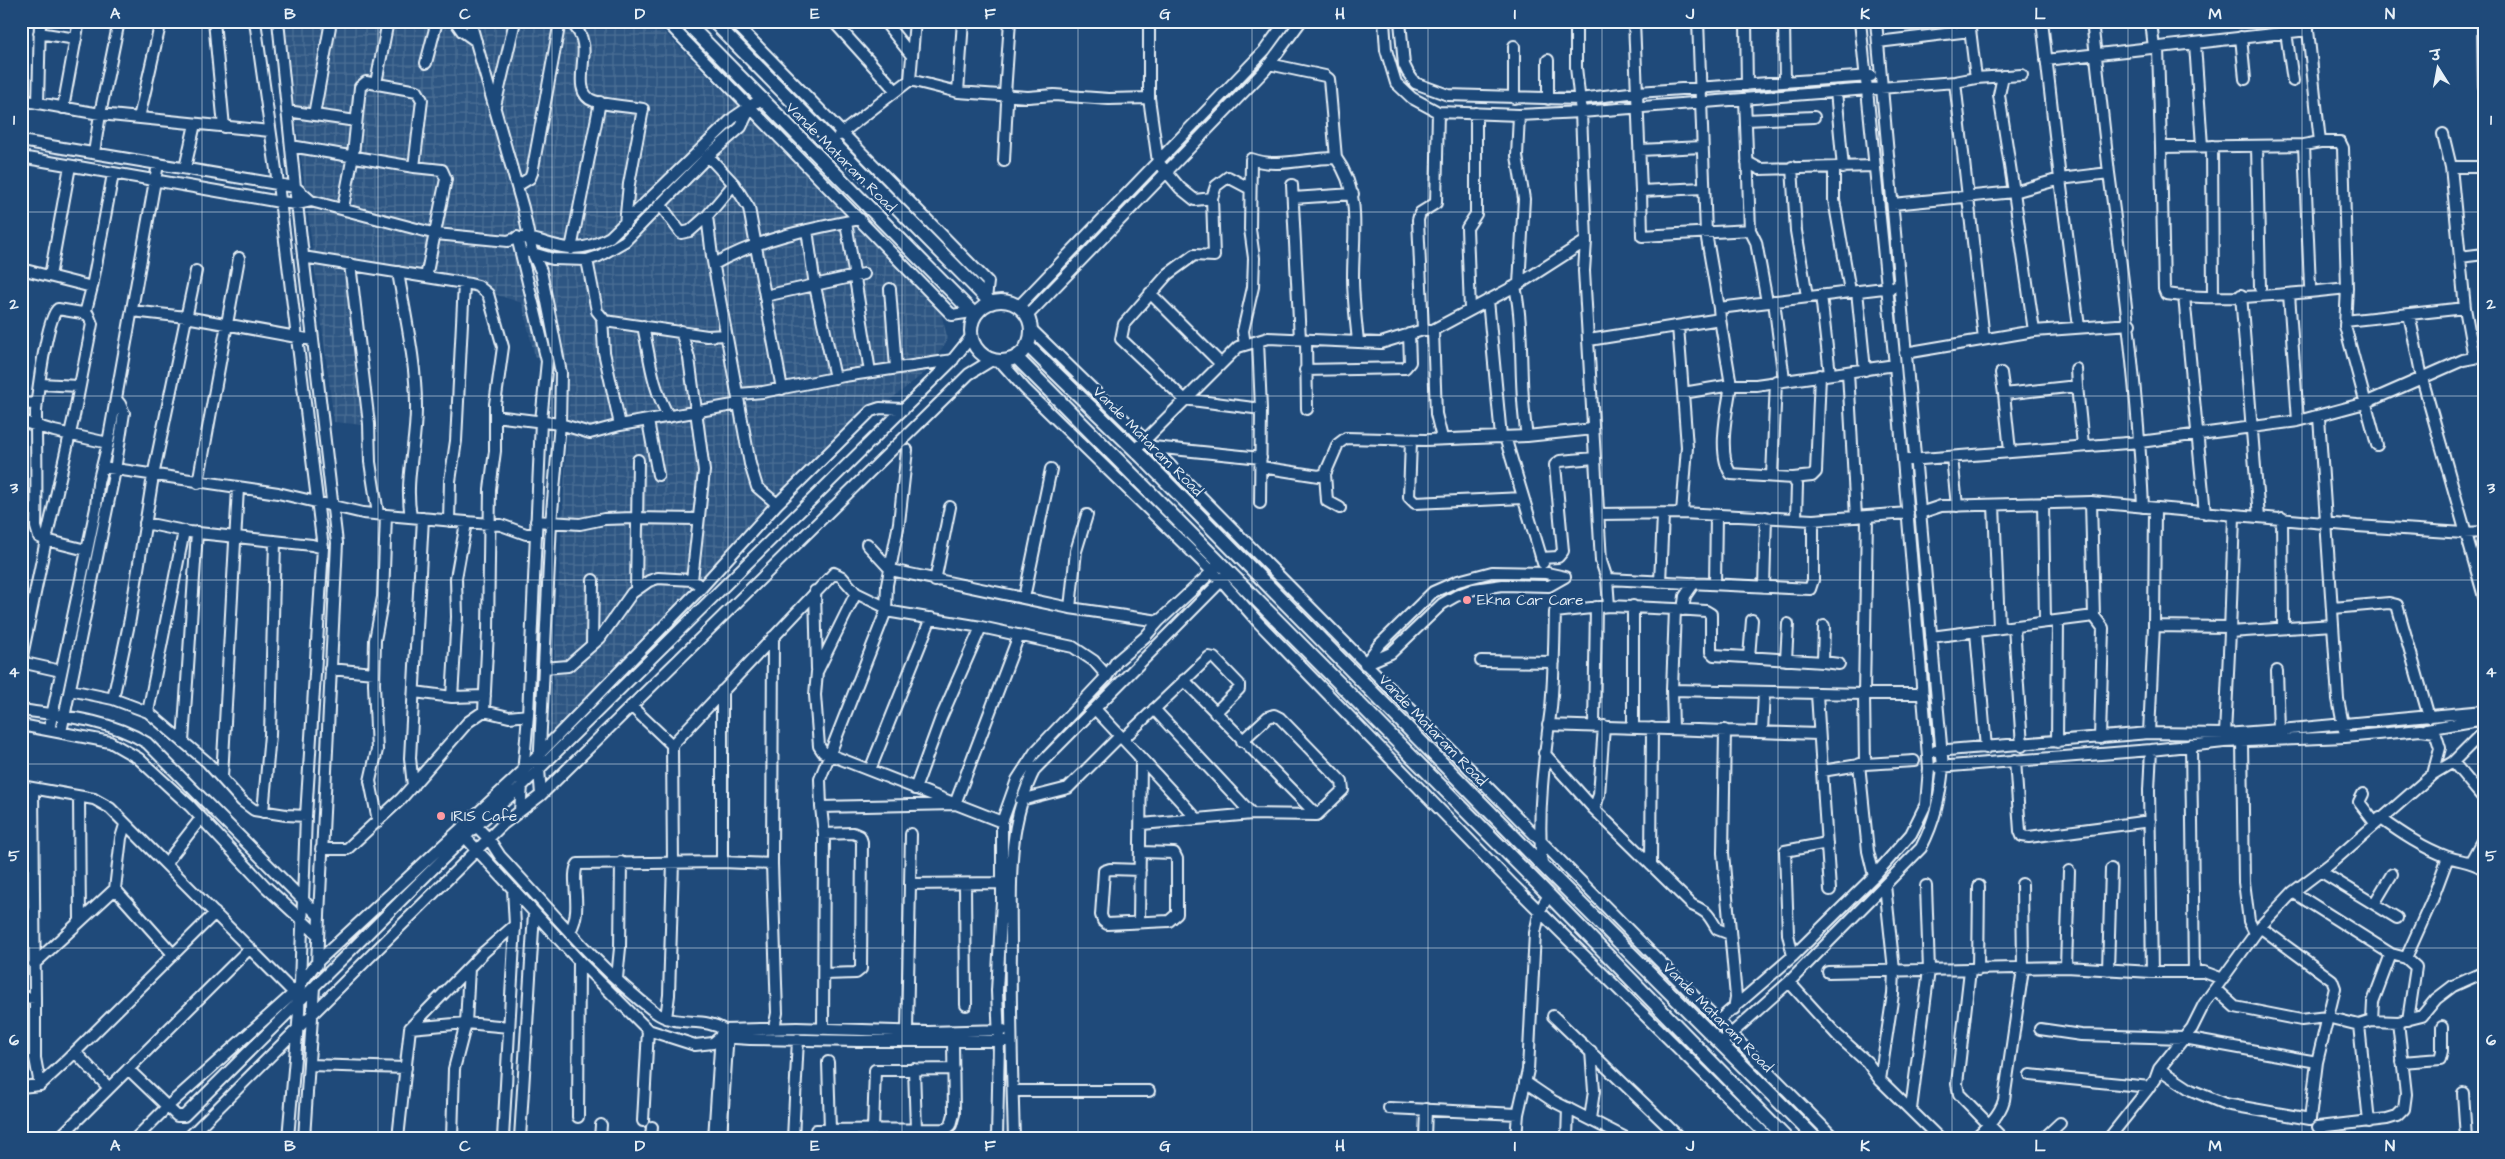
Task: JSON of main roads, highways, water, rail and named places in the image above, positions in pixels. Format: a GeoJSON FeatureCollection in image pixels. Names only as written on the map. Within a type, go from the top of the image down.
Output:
{"type":"FeatureCollection","features":[{"type":"Feature","properties":{"kind":"main road","name":"Vande Mataram Road"},"geometry":{"type":"LineString","coordinates":[[685,21],[973,314]]}},
{"type":"Feature","properties":{"kind":"main road","name":"Vande Mataram Road"},"geometry":{"type":"LineString","coordinates":[[713,21],[988,301]]}},
{"type":"Feature","properties":{"kind":"main road"},"geometry":{"type":"LineString","coordinates":[[988,301],[1010,302],[1025,317],[1027,345],[1016,357],[996,360],[978,351],[971,337],[973,314],[988,301]]}},
{"type":"Feature","properties":{"kind":"main road","name":"Vande Mataram Road"},"geometry":{"type":"LineString","coordinates":[[1027,345],[1135,450],[1542,865],[1726,1038],[1815,1138]]}},
{"type":"Feature","properties":{"kind":"main road"},"geometry":{"type":"LineString","coordinates":[[1016,357],[1221,572],[1549,895],[1786,1138]]}},
{"type":"Feature","properties":{"kind":"place","name":"Ekna Car Care"},"geometry":{"type":"Point","coordinates":[1467,600]}},
{"type":"Feature","properties":{"kind":"place","name":"IRIS Cafe"},"geometry":{"type":"Point","coordinates":[441,816]}}]}
